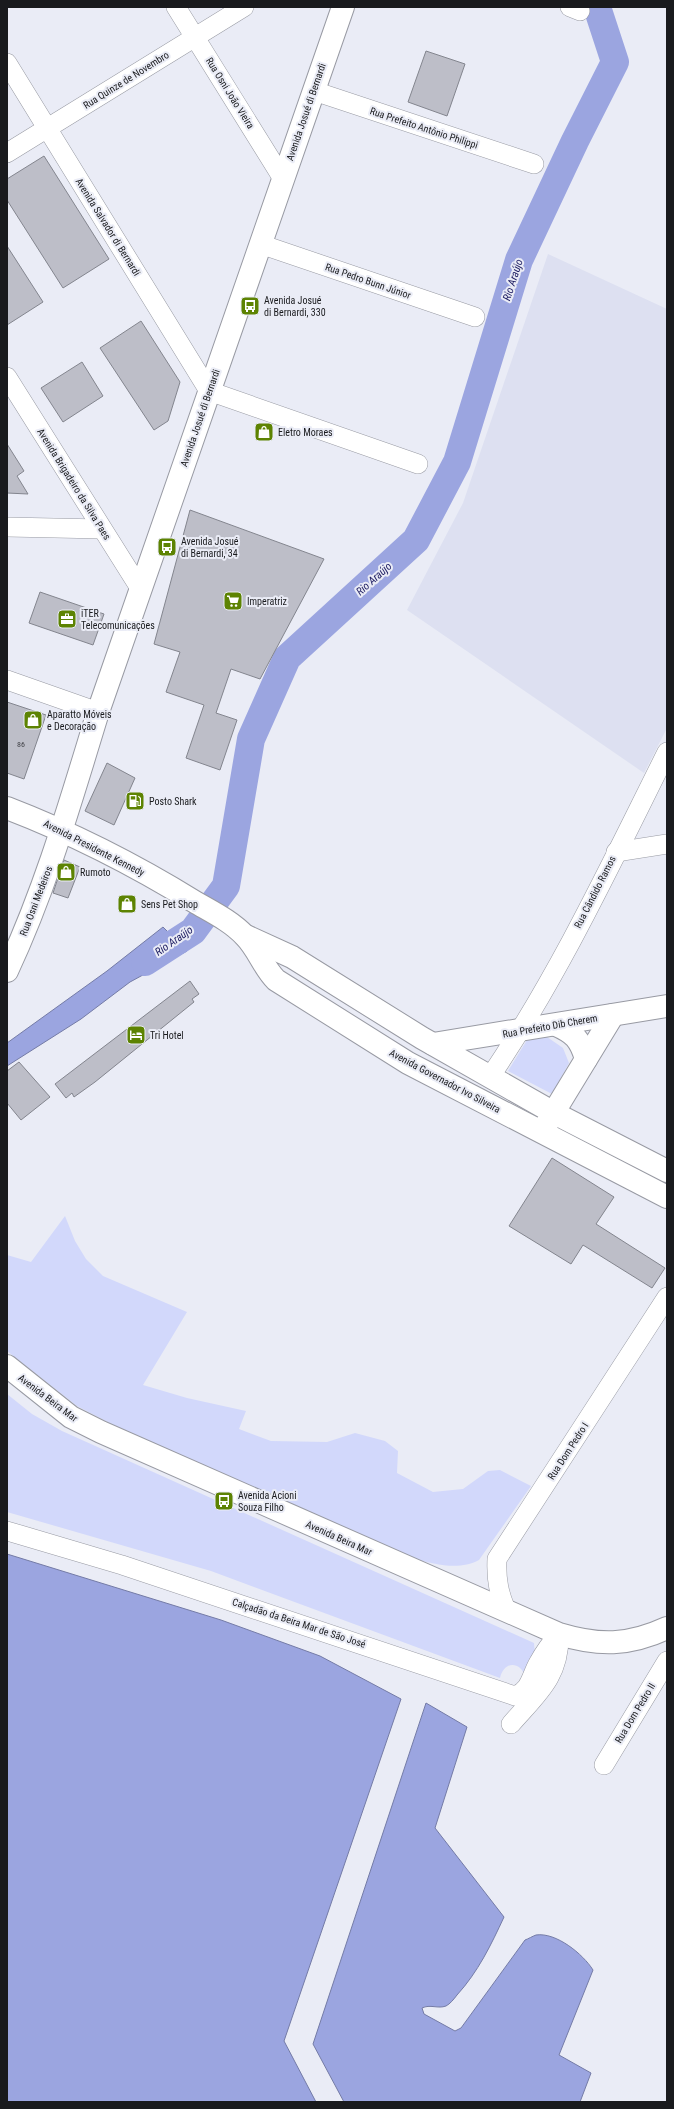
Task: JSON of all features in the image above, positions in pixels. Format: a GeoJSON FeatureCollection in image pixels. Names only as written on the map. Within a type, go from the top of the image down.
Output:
{"type":"FeatureCollection","features":[{"type":"Feature","properties":{"kind":"main road","name":"Avenida Josué di Bernardi"},"geometry":{"type":"LineString","coordinates":[[62,830],[98,712],[343,7]]}},
{"type":"Feature","properties":{"kind":"main road","name":"Avenida Presidente Kennedy"},"geometry":{"type":"LineString","coordinates":[[7,808],[62,830],[178,892],[239,930]]}},
{"type":"Feature","properties":{"kind":"main road","name":"Rua Osni Medeiros"},"geometry":{"type":"LineString","coordinates":[[7,971],[31,918],[62,830]]}},
{"type":"Feature","properties":{"kind":"main road"},"geometry":{"type":"LineString","coordinates":[[239,930],[292,957],[433,1044],[490,1077],[554,1113],[667,1171]]}},
{"type":"Feature","properties":{"kind":"main road","name":"Avenida Governador Ivo Silveira"},"geometry":{"type":"LineString","coordinates":[[239,930],[269,973],[276,980],[408,1063],[667,1197]]}},
{"type":"Feature","properties":{"kind":"main road","name":"Rua Prefeito Dib Cherem"},"geometry":{"type":"LineString","coordinates":[[433,1044],[667,1006]]}},
{"type":"Feature","properties":{"kind":"main road"},"geometry":{"type":"LineString","coordinates":[[542,1132],[613,1015]]}},
{"type":"Feature","properties":{"kind":"main road"},"geometry":{"type":"LineString","coordinates":[[556,1025],[571,1032],[582,1044],[586,1059]]}},
{"type":"Feature","properties":{"kind":"main road","name":"Avenida Beira Mar"},"geometry":{"type":"LineString","coordinates":[[7,1366],[71,1417],[101,1432],[559,1634],[581,1640],[604,1643],[627,1642],[650,1636],[667,1628]]}},
{"type":"Feature","properties":{"kind":"street","name":"Rua Osni João Vieira"},"geometry":{"type":"LineString","coordinates":[[176,7],[283,179]]}},
{"type":"Feature","properties":{"kind":"street","name":"Rua Quinze de Novembro"},"geometry":{"type":"LineString","coordinates":[[7,152],[244,7]]}},
{"type":"Feature","properties":{"kind":"street","name":"Avenida Salvador di Bernardi"},"geometry":{"type":"LineString","coordinates":[[7,63],[209,391]]}},
{"type":"Feature","properties":{"kind":"street","name":"Rua Prefeito Antônio Philippi"},"geometry":{"type":"LineString","coordinates":[[314,91],[534,164]]}},
{"type":"Feature","properties":{"kind":"street","name":"Rua Pedro Bunn Júnior"},"geometry":{"type":"LineString","coordinates":[[260,244],[475,317]]}},
{"type":"Feature","properties":{"kind":"street","name":"Avenida Brigadeiro da Silva Paes"},"geometry":{"type":"LineString","coordinates":[[7,377],[141,590]]}},
{"type":"Feature","properties":{"kind":"street"},"geometry":{"type":"LineString","coordinates":[[209,391],[418,464]]}},
{"type":"Feature","properties":{"kind":"street"},"geometry":{"type":"LineString","coordinates":[[7,527],[102,529]]}},
{"type":"Feature","properties":{"kind":"street"},"geometry":{"type":"LineString","coordinates":[[7,680],[98,712]]}},
{"type":"Feature","properties":{"kind":"street","name":"Rua Cândido Ramos"},"geometry":{"type":"LineString","coordinates":[[490,1077],[556,968],[667,752]]}},
{"type":"Feature","properties":{"kind":"street"},"geometry":{"type":"LineString","coordinates":[[616,852],[667,844]]}},
{"type":"Feature","properties":{"kind":"street","name":"Rua Dom Pedro I"},"geometry":{"type":"LineString","coordinates":[[507,1612],[500,1596],[497,1584],[497,1560],[667,1297]]}},
{"type":"Feature","properties":{"kind":"street","name":"Calçadão da Beira Mar de São José"},"geometry":{"type":"LineString","coordinates":[[7,1531],[122,1565],[515,1696],[523,1693],[528,1687],[547,1648],[559,1634]]}},
{"type":"Feature","properties":{"kind":"street"},"geometry":{"type":"LineString","coordinates":[[511,1724],[546,1683],[555,1669],[559,1650],[559,1634]]}},
{"type":"Feature","properties":{"kind":"street","name":"Rua Dom Pedro II"},"geometry":{"type":"LineString","coordinates":[[604,1765],[667,1661]]}},
{"type":"Feature","properties":{"kind":"shaded area"},"geometry":{"type":"Polygon","coordinates":[[[548,254],[667,309],[667,728],[644,773],[407,610],[463,503],[548,254]]]}},
{"type":"Feature","properties":{"kind":"shaded area"},"geometry":{"type":"Polygon","coordinates":[[[547,1037],[563,1048],[569,1063],[552,1094],[508,1071],[527,1040],[547,1037]]]}},
{"type":"Feature","properties":{"kind":"shaded area"},"geometry":{"type":"Polygon","coordinates":[[[65,1216],[75,1241],[86,1259],[103,1276],[187,1312],[143,1385],[187,1398],[246,1411],[239,1429],[271,1441],[327,1442],[355,1433],[385,1441],[398,1451],[397,1473],[433,1492],[463,1489],[488,1471],[500,1470],[531,1486],[479,1560],[463,1565],[447,1566],[414,1559],[123,1430],[77,1406],[7,1351],[7,1255],[31,1262],[65,1216]]]}},
{"type":"Feature","properties":{"kind":"shaded area"},"geometry":{"type":"Polygon","coordinates":[[[7,1394],[32,1414],[62,1431],[534,1643],[535,1655],[525,1676],[520,1668],[512,1665],[505,1668],[500,1678],[211,1571],[7,1512],[7,1394]]]}},
{"type":"Feature","properties":{"kind":"water"},"geometry":{"type":"Polygon","coordinates":[[[163,927],[187,951],[130,982],[81,1019],[7,1066],[7,1043],[107,971],[163,927]]]}},
{"type":"Feature","properties":{"kind":"water"},"geometry":{"type":"Polygon","coordinates":[[[7,1554],[221,1620],[320,1656],[401,1699],[284,2041],[316,2102],[7,2102],[7,1554]]]}},
{"type":"Feature","properties":{"kind":"water"},"geometry":{"type":"Polygon","coordinates":[[[426,1703],[467,1727],[435,1828],[504,1917],[484,1958],[465,1986],[446,2006],[428,2006],[422,2008],[424,2014],[455,2031],[461,2028],[525,1940],[536,1935],[544,1935],[552,1937],[568,1945],[583,1957],[593,1970],[559,2055],[591,2073],[580,2102],[344,2102],[313,2044],[426,1703]]]}},
{"type":"Feature","properties":{"kind":"building"},"geometry":{"type":"Polygon","coordinates":[[[426,51],[465,64],[447,116],[408,102],[426,51]]]}},
{"type":"Feature","properties":{"kind":"building"},"geometry":{"type":"Polygon","coordinates":[[[44,156],[109,259],[63,288],[7,200],[7,179],[44,156]]]}},
{"type":"Feature","properties":{"kind":"building"},"geometry":{"type":"Polygon","coordinates":[[[7,246],[43,302],[7,325],[7,246]]]}},
{"type":"Feature","properties":{"kind":"building"},"geometry":{"type":"Polygon","coordinates":[[[141,321],[180,382],[168,421],[154,430],[100,348],[141,321]]]}},
{"type":"Feature","properties":{"kind":"building"},"geometry":{"type":"Polygon","coordinates":[[[82,362],[103,396],[63,422],[41,388],[82,362]]]}},
{"type":"Feature","properties":{"kind":"building"},"geometry":{"type":"Polygon","coordinates":[[[7,444],[24,471],[17,476],[28,494],[7,493],[7,444]]]}},
{"type":"Feature","properties":{"kind":"building","name":"Imperatriz"},"geometry":{"type":"Polygon","coordinates":[[[190,510],[324,559],[260,679],[231,669],[216,713],[237,720],[220,770],[186,758],[204,705],[166,692],[180,652],[154,644],[190,510]]]}},
{"type":"Feature","properties":{"kind":"building","name":"iTER Telecomunicações"},"geometry":{"type":"Polygon","coordinates":[[[40,592],[104,614],[93,645],[29,623],[40,592]]]}},
{"type":"Feature","properties":{"kind":"building"},"geometry":{"type":"Polygon","coordinates":[[[7,702],[46,715],[24,779],[7,773],[7,702]]]}},
{"type":"Feature","properties":{"kind":"building"},"geometry":{"type":"Polygon","coordinates":[[[107,763],[135,778],[114,825],[85,811],[107,763]]]}},
{"type":"Feature","properties":{"kind":"building"},"geometry":{"type":"Polygon","coordinates":[[[64,860],[80,867],[68,898],[53,893],[64,860]]]}},
{"type":"Feature","properties":{"kind":"building","name":"Tri Hotel"},"geometry":{"type":"Polygon","coordinates":[[[190,981],[199,994],[192,999],[194,1002],[95,1082],[74,1097],[72,1093],[66,1098],[55,1084],[190,981]]]}},
{"type":"Feature","properties":{"kind":"building"},"geometry":{"type":"Polygon","coordinates":[[[19,1062],[50,1097],[21,1120],[7,1103],[7,1071],[19,1062]]]}},
{"type":"Feature","properties":{"kind":"building"},"geometry":{"type":"Polygon","coordinates":[[[552,1158],[614,1197],[596,1224],[665,1268],[652,1288],[583,1245],[571,1264],[509,1226],[552,1158]]]}},
{"type":"Feature","properties":{"kind":"waterway","name":"Rio Araújo"},"geometry":{"type":"LineString","coordinates":[[145,962],[193,931],[226,886],[251,739],[287,658],[416,540],[457,462],[519,260],[575,141],[615,62],[597,7]]}},
{"type":"Feature","properties":{"kind":"place","name":"Avenida Josué di Bernardi, 330"},"geometry":{"type":"Point","coordinates":[250,306]}},
{"type":"Feature","properties":{"kind":"place","name":"Eletro Moraes"},"geometry":{"type":"Point","coordinates":[264,432]}},
{"type":"Feature","properties":{"kind":"place","name":"Avenida Josué di Bernardi, 34"},"geometry":{"type":"Point","coordinates":[167,547]}},
{"type":"Feature","properties":{"kind":"place","name":"Imperatriz"},"geometry":{"type":"Point","coordinates":[233,601]}},
{"type":"Feature","properties":{"kind":"place","name":"iTER Telecomunicações"},"geometry":{"type":"Point","coordinates":[67,619]}},
{"type":"Feature","properties":{"kind":"place","name":"Aparatto Móveis e Decoração"},"geometry":{"type":"Point","coordinates":[33,720]}},
{"type":"Feature","properties":{"kind":"place","name":"Posto Shark"},"geometry":{"type":"Point","coordinates":[135,801]}},
{"type":"Feature","properties":{"kind":"place","name":"Rumoto"},"geometry":{"type":"Point","coordinates":[66,872]}},
{"type":"Feature","properties":{"kind":"place","name":"Sens Pet Shop"},"geometry":{"type":"Point","coordinates":[127,904]}},
{"type":"Feature","properties":{"kind":"place","name":"Tri Hotel"},"geometry":{"type":"Point","coordinates":[136,1035]}},
{"type":"Feature","properties":{"kind":"place","name":"Avenida Acioni Souza Filho"},"geometry":{"type":"Point","coordinates":[224,1501]}}]}
